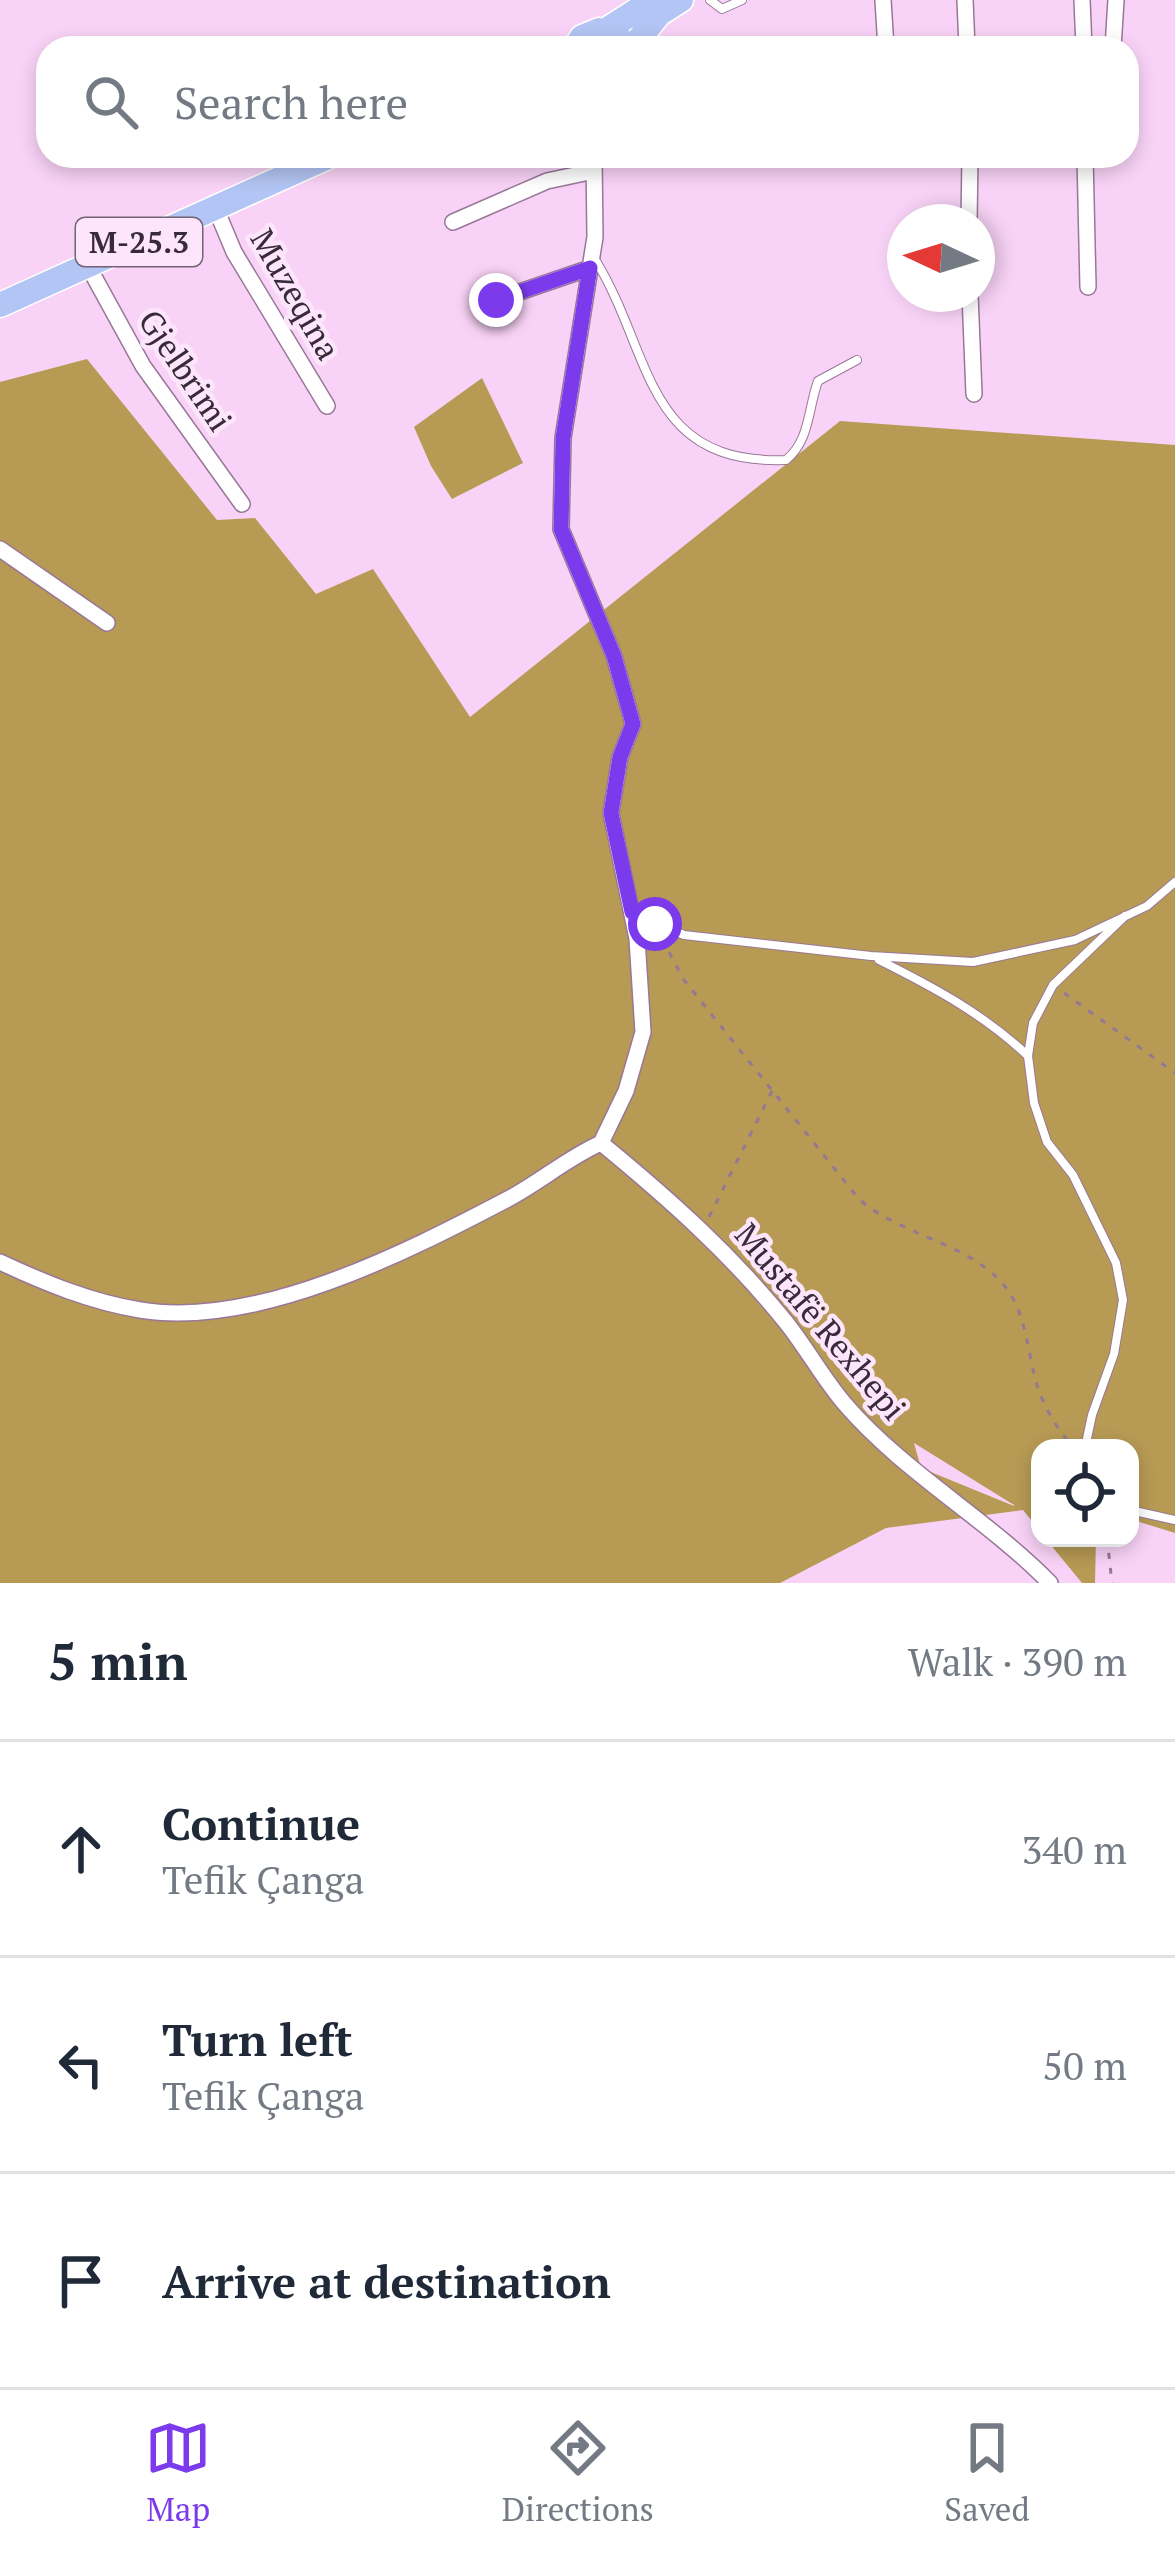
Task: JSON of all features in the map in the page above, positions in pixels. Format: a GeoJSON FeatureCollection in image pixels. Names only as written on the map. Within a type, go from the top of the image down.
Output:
{"type":"FeatureCollection","features":[{"type":"Feature","properties":{"kind":"main road"},"geometry":{"type":"LineString","coordinates":[[584,36],[606,30],[653,0]]}},
{"type":"Feature","properties":{"kind":"main road"},"geometry":{"type":"LineString","coordinates":[[639,36],[658,14],[681,0]]}},
{"type":"Feature","properties":{"kind":"main road"},"geometry":{"type":"LineString","coordinates":[[606,30],[618,36]]}},
{"type":"Feature","properties":{"kind":"main road","name":"M-25.3"},"geometry":{"type":"LineString","coordinates":[[0,305],[305,168]]}},
{"type":"Feature","properties":{"kind":"street"},"geometry":{"type":"LineString","coordinates":[[883,0],[885,36]]}},
{"type":"Feature","properties":{"kind":"street"},"geometry":{"type":"LineString","coordinates":[[965,0],[966,36]]}},
{"type":"Feature","properties":{"kind":"street"},"geometry":{"type":"LineString","coordinates":[[1082,0],[1084,36]]}},
{"type":"Feature","properties":{"kind":"street"},"geometry":{"type":"LineString","coordinates":[[1114,36],[1116,0]]}},
{"type":"Feature","properties":{"kind":"street"},"geometry":{"type":"LineString","coordinates":[[453,222],[581,168]]}},
{"type":"Feature","properties":{"kind":"street"},"geometry":{"type":"LineString","coordinates":[[0,1262],[79,1295],[142,1310],[205,1312],[263,1304],[426,1241],[602,1144],[626,1091],[643,1033],[632,912],[611,813],[620,757],[633,724],[614,656],[561,529],[563,438],[591,261],[594,168]]}},
{"type":"Feature","properties":{"kind":"street"},"geometry":{"type":"LineString","coordinates":[[969,204],[970,168]]}},
{"type":"Feature","properties":{"kind":"street"},"geometry":{"type":"LineString","coordinates":[[1085,168],[1088,287]]}},
{"type":"Feature","properties":{"kind":"street","name":"Muzeqina"},"geometry":{"type":"LineString","coordinates":[[216,209],[234,252],[327,406]]}},
{"type":"Feature","properties":{"kind":"street"},"geometry":{"type":"LineString","coordinates":[[496,300],[591,261]]}},
{"type":"Feature","properties":{"kind":"street","name":"Gjelbrimi"},"geometry":{"type":"LineString","coordinates":[[87,264],[142,367],[242,504]]}},
{"type":"Feature","properties":{"kind":"street"},"geometry":{"type":"LineString","coordinates":[[971,312],[974,394]]}},
{"type":"Feature","properties":{"kind":"street"},"geometry":{"type":"LineString","coordinates":[[0,549],[107,622]]}},
{"type":"Feature","properties":{"kind":"street","name":"Mustafë Rexhepi"},"geometry":{"type":"LineString","coordinates":[[602,1144],[703,1229],[786,1322],[844,1403],[893,1452],[1010,1542],[1050,1583]]}},
{"type":"Feature","properties":{"kind":"lane"},"geometry":{"type":"LineString","coordinates":[[710,0],[722,9],[742,0]]}},
{"type":"Feature","properties":{"kind":"lane"},"geometry":{"type":"LineString","coordinates":[[591,261],[612,287],[668,413],[707,448],[762,461],[786,460],[797,451],[818,381],[856,360]]}},
{"type":"Feature","properties":{"kind":"lane"},"geometry":{"type":"LineString","coordinates":[[632,912],[684,935],[973,962],[1076,940],[1147,906],[1175,882]]}},
{"type":"Feature","properties":{"kind":"lane"},"geometry":{"type":"LineString","coordinates":[[1087,1439],[1114,1354],[1123,1300],[1116,1263],[1073,1175],[1047,1142],[1034,1103],[1028,1056],[1033,1023],[1053,985],[1125,916]]}},
{"type":"Feature","properties":{"kind":"lane"},"geometry":{"type":"LineString","coordinates":[[871,956],[950,995],[995,1025],[1028,1056]]}},
{"type":"Feature","properties":{"kind":"lane"},"geometry":{"type":"LineString","coordinates":[[1139,1512],[1175,1520]]}},
{"type":"Feature","properties":{"kind":"path"},"geometry":{"type":"LineString","coordinates":[[655,924],[684,980],[858,1198],[876,1214],[970,1259],[1007,1288],[1018,1307],[1039,1390],[1066,1439]]}},
{"type":"Feature","properties":{"kind":"path"},"geometry":{"type":"LineString","coordinates":[[1053,985],[1175,1073]]}},
{"type":"Feature","properties":{"kind":"path"},"geometry":{"type":"LineString","coordinates":[[703,1229],[772,1091]]}},
{"type":"Feature","properties":{"kind":"path"},"geometry":{"type":"LineString","coordinates":[[1108,1547],[1112,1583]]}},
{"type":"Feature","properties":{"kind":"shaded area"},"geometry":{"type":"Polygon","coordinates":[[[87,359],[217,520],[255,518],[316,594],[373,569],[470,717],[840,421],[1175,445],[1175,1533],[1139,1522],[1139,1439],[1031,1439],[1031,1520],[1023,1510],[886,1528],[780,1583],[0,1583],[0,382],[87,359]],[[914,1443],[921,1468],[1014,1506],[914,1443]]]}},
{"type":"Feature","properties":{"kind":"shaded area"},"geometry":{"type":"Polygon","coordinates":[[[482,378],[523,463],[452,499],[414,427],[482,378]]]}},
{"type":"Feature","properties":{"kind":"shaded area"},"geometry":{"type":"Polygon","coordinates":[[[1052,1547],[1096,1547],[1095,1583],[1082,1583],[1052,1547]]]}},
{"type":"Feature","properties":{"kind":"route"},"geometry":{"type":"LineString","coordinates":[[496,300],[558,275],[590,268],[563,438],[561,529],[614,656],[633,724],[620,757],[611,813],[632,912],[655,924]]}}]}
